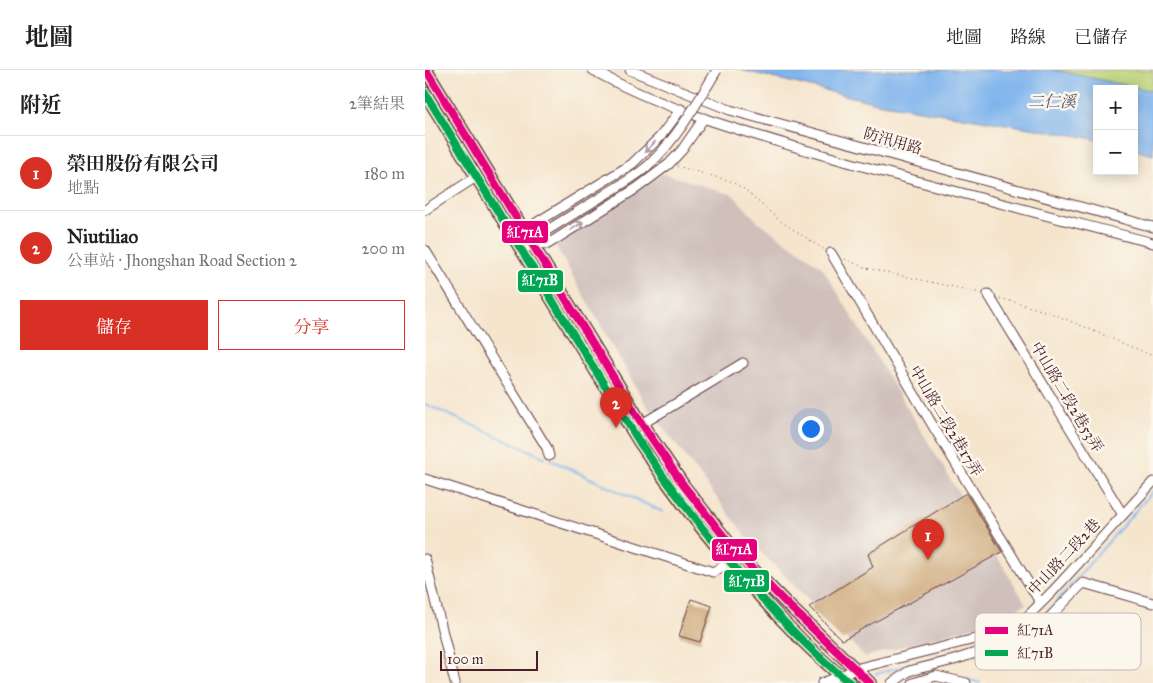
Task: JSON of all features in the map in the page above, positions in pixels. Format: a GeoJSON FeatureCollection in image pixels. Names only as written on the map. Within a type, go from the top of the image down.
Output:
{"type":"FeatureCollection","features":[{"type":"Feature","properties":{"kind":"main road"},"geometry":{"type":"LineString","coordinates":[[426,70],[642,424],[684,486],[737,553],[786,603],[870,683]]}},
{"type":"Feature","properties":{"kind":"main road"},"geometry":{"type":"LineString","coordinates":[[425,93],[475,177],[640,443],[670,488],[729,563],[801,640],[846,680]]}},
{"type":"Feature","properties":{"kind":"street"},"geometry":{"type":"LineString","coordinates":[[593,70],[619,84],[704,118],[854,164],[1153,243]]}},
{"type":"Feature","properties":{"kind":"street","name":"防汛用路"},"geometry":{"type":"LineString","coordinates":[[630,70],[730,110],[1153,227]]}},
{"type":"Feature","properties":{"kind":"street"},"geometry":{"type":"LineString","coordinates":[[521,251],[533,243],[541,234],[649,165],[679,131],[717,70]]}},
{"type":"Feature","properties":{"kind":"street"},"geometry":{"type":"LineString","coordinates":[[533,243],[536,223],[632,164],[660,138],[681,109]]}},
{"type":"Feature","properties":{"kind":"street"},"geometry":{"type":"LineString","coordinates":[[533,243],[548,244],[637,188],[669,164],[704,118]]}},
{"type":"Feature","properties":{"kind":"street"},"geometry":{"type":"LineString","coordinates":[[425,210],[475,177]]}},
{"type":"Feature","properties":{"kind":"street"},"geometry":{"type":"LineString","coordinates":[[425,250],[547,448],[549,456]]}},
{"type":"Feature","properties":{"kind":"street","name":"中山路二段2巷17弄"},"geometry":{"type":"LineString","coordinates":[[831,253],[1040,602]]}},
{"type":"Feature","properties":{"kind":"street","name":"中山路二段2巷53弄"},"geometry":{"type":"LineString","coordinates":[[988,294],[1123,515]]}},
{"type":"Feature","properties":{"kind":"street"},"geometry":{"type":"LineString","coordinates":[[642,424],[743,363]]}},
{"type":"Feature","properties":{"kind":"street"},"geometry":{"type":"LineString","coordinates":[[425,479],[713,572],[729,563]]}},
{"type":"Feature","properties":{"kind":"street","name":"中山路二段2巷"},"geometry":{"type":"LineString","coordinates":[[1031,613],[1153,482]]}},
{"type":"Feature","properties":{"kind":"street"},"geometry":{"type":"LineString","coordinates":[[425,559],[455,683]]}},
{"type":"Feature","properties":{"kind":"street"},"geometry":{"type":"LineString","coordinates":[[1055,613],[1083,583],[1153,603]]}},
{"type":"Feature","properties":{"kind":"street","name":"中山路二段2巷"},"geometry":{"type":"LineString","coordinates":[[822,683],[846,680],[858,671],[975,639]]}},
{"type":"Feature","properties":{"kind":"street"},"geometry":{"type":"LineString","coordinates":[[892,683],[909,671],[975,653]]}},
{"type":"Feature","properties":{"kind":"street"},"geometry":{"type":"LineString","coordinates":[[913,683],[936,676],[966,683]]}},
{"type":"Feature","properties":{"kind":"path"},"geometry":{"type":"LineString","coordinates":[[669,164],[731,181],[780,221],[831,253],[866,268],[988,294],[1051,313],[1153,356]]}},
{"type":"Feature","properties":{"kind":"shaded area"},"geometry":{"type":"Polygon","coordinates":[[[662,173],[733,195],[757,221],[822,267],[1026,604],[1008,613],[975,613],[975,626],[865,657],[749,540],[646,405],[555,245],[662,173]]]}},
{"type":"Feature","properties":{"kind":"green space"},"geometry":{"type":"Polygon","coordinates":[[[1054,70],[1153,70],[1153,91],[1138,88],[1138,85],[1125,85],[1054,70]]]}},
{"type":"Feature","properties":{"kind":"water","name":"二仁溪"},"geometry":{"type":"Polygon","coordinates":[[[741,70],[1054,70],[1125,85],[1093,85],[1093,139],[877,103],[741,70]]]}},
{"type":"Feature","properties":{"kind":"water","name":"二仁溪"},"geometry":{"type":"Polygon","coordinates":[[[1138,88],[1153,91],[1153,155],[1138,151],[1138,88]]]}},
{"type":"Feature","properties":{"kind":"building"},"geometry":{"type":"Polygon","coordinates":[[[966,493],[1002,552],[842,640],[809,607],[873,567],[868,554],[966,493]]]}},
{"type":"Feature","properties":{"kind":"building"},"geometry":{"type":"Polygon","coordinates":[[[691,599],[712,606],[700,642],[679,636],[691,599]]]}},
{"type":"Feature","properties":{"kind":"waterway"},"geometry":{"type":"LineString","coordinates":[[425,404],[546,458]]}},
{"type":"Feature","properties":{"kind":"waterway"},"geometry":{"type":"LineString","coordinates":[[551,460],[663,512]]}},
{"type":"Feature","properties":{"kind":"waterway"},"geometry":{"type":"LineString","coordinates":[[1046,613],[1153,491]]}},
{"type":"Feature","properties":{"kind":"waterway"},"geometry":{"type":"LineString","coordinates":[[876,674],[975,646]]}},
{"type":"Feature","properties":{"kind":"waterway"},"geometry":{"type":"LineString","coordinates":[[939,673],[943,672],[980,683]]}},
{"type":"Feature","properties":{"kind":"waterway"},"geometry":{"type":"LineString","coordinates":[[906,683],[911,681]]}},
{"type":"Feature","properties":{"kind":"transit line","name":"紅71A"},"geometry":{"type":"LineString","coordinates":[[426,70],[642,424],[684,486],[737,553],[786,603],[870,683]]}},
{"type":"Feature","properties":{"kind":"transit line","name":"紅71B"},"geometry":{"type":"LineString","coordinates":[[425,93],[640,443],[671,487],[720,550],[782,620],[810,648],[850,683]]}},
{"type":"Feature","properties":{"kind":"place","name":"Niutiliao"},"geometry":{"type":"Point","coordinates":[616,428]}},
{"type":"Feature","properties":{"kind":"place","name":"榮田股份有限公司"},"geometry":{"type":"Point","coordinates":[928,560]}}]}
